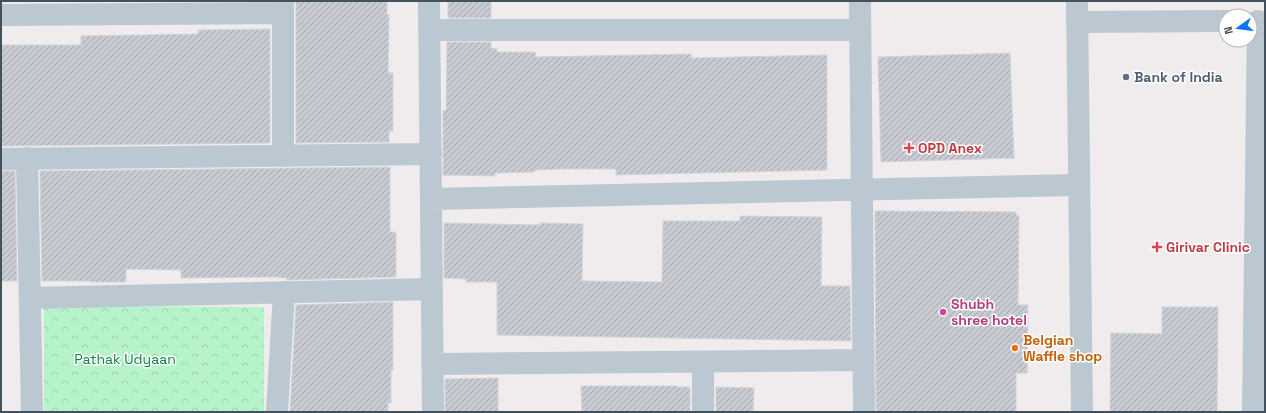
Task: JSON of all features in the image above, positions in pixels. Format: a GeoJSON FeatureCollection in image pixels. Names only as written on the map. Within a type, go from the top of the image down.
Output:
{"type":"FeatureCollection","features":[{"type":"Feature","properties":{"kind":"street"},"geometry":{"type":"LineString","coordinates":[[429,1],[433,412]]}},
{"type":"Feature","properties":{"kind":"street"},"geometry":{"type":"LineString","coordinates":[[860,1],[864,412]]}},
{"type":"Feature","properties":{"kind":"street"},"geometry":{"type":"LineString","coordinates":[[1,15],[34,8],[283,7],[283,156]]}},
{"type":"Feature","properties":{"kind":"street"},"geometry":{"type":"LineString","coordinates":[[1082,412],[1077,11],[1218,20]]}},
{"type":"Feature","properties":{"kind":"street"},"geometry":{"type":"LineString","coordinates":[[429,30],[860,30]]}},
{"type":"Feature","properties":{"kind":"street"},"geometry":{"type":"LineString","coordinates":[[1253,412],[1258,48]]}},
{"type":"Feature","properties":{"kind":"street"},"geometry":{"type":"LineString","coordinates":[[1,159],[431,154]]}},
{"type":"Feature","properties":{"kind":"street"},"geometry":{"type":"LineString","coordinates":[[27,158],[32,412]]}},
{"type":"Feature","properties":{"kind":"street"},"geometry":{"type":"LineString","coordinates":[[431,199],[1079,185]]}},
{"type":"Feature","properties":{"kind":"street"},"geometry":{"type":"LineString","coordinates":[[30,298],[432,289]]}},
{"type":"Feature","properties":{"kind":"street"},"geometry":{"type":"LineString","coordinates":[[277,412],[284,292]]}},
{"type":"Feature","properties":{"kind":"street"},"geometry":{"type":"LineString","coordinates":[[433,364],[863,360]]}},
{"type":"Feature","properties":{"kind":"street"},"geometry":{"type":"LineString","coordinates":[[703,362],[703,412]]}},
{"type":"Feature","properties":{"kind":"green space","name":"Pathak Udyaan"},"geometry":{"type":"Polygon","coordinates":[[[44,306],[264,307],[264,412],[44,412],[44,306]]]}},
{"type":"Feature","properties":{"kind":"building"},"geometry":{"type":"Polygon","coordinates":[[[296,1],[387,1],[387,15],[389,15],[388,73],[393,73],[393,131],[389,131],[389,142],[296,143],[296,1]]]}},
{"type":"Feature","properties":{"kind":"building"},"geometry":{"type":"Polygon","coordinates":[[[448,1],[491,1],[491,18],[448,18],[448,1]]]}},
{"type":"Feature","properties":{"kind":"building"},"geometry":{"type":"Polygon","coordinates":[[[270,29],[270,143],[1,146],[1,45],[81,45],[81,36],[198,34],[198,30],[270,29]]]}},
{"type":"Feature","properties":{"kind":"building"},"geometry":{"type":"Polygon","coordinates":[[[447,42],[491,42],[491,48],[497,49],[497,52],[535,52],[536,57],[691,54],[691,58],[827,55],[827,170],[616,175],[616,169],[561,169],[535,170],[535,172],[495,173],[495,176],[443,175],[443,110],[446,111],[447,42]]]}},
{"type":"Feature","properties":{"kind":"building"},"geometry":{"type":"Polygon","coordinates":[[[1010,53],[1014,158],[881,162],[878,57],[1010,53]]]}},
{"type":"Feature","properties":{"kind":"building"},"geometry":{"type":"Polygon","coordinates":[[[390,167],[390,232],[396,232],[396,277],[287,280],[287,278],[276,277],[181,278],[181,270],[126,269],[126,282],[42,281],[40,171],[390,167]]]}},
{"type":"Feature","properties":{"kind":"building"},"geometry":{"type":"Polygon","coordinates":[[[1,171],[15,171],[17,281],[1,281],[1,171]]]}},
{"type":"Feature","properties":{"kind":"building","name":"Shubh shree hotel"},"geometry":{"type":"Polygon","coordinates":[[[875,211],[1016,212],[1016,215],[1019,216],[1018,305],[1028,305],[1027,373],[1016,373],[1016,412],[876,412],[875,211]]]}},
{"type":"Feature","properties":{"kind":"building"},"geometry":{"type":"Polygon","coordinates":[[[740,216],[822,217],[821,286],[850,286],[851,341],[497,335],[497,282],[466,282],[466,279],[444,278],[444,223],[540,225],[540,223],[583,224],[582,281],[662,282],[663,221],[740,221],[740,216]]]}},
{"type":"Feature","properties":{"kind":"building"},"geometry":{"type":"Polygon","coordinates":[[[393,302],[393,370],[391,370],[391,403],[388,403],[388,412],[290,412],[296,305],[393,302]]]}},
{"type":"Feature","properties":{"kind":"building"},"geometry":{"type":"Polygon","coordinates":[[[1162,307],[1218,307],[1217,412],[1110,412],[1111,333],[1162,334],[1162,307]]]}},
{"type":"Feature","properties":{"kind":"building"},"geometry":{"type":"Polygon","coordinates":[[[498,378],[498,412],[445,412],[445,379],[498,378]]]}},
{"type":"Feature","properties":{"kind":"building"},"geometry":{"type":"Polygon","coordinates":[[[581,386],[690,387],[690,412],[582,412],[581,386]]]}},
{"type":"Feature","properties":{"kind":"building"},"geometry":{"type":"Polygon","coordinates":[[[716,387],[754,388],[753,412],[716,412],[716,387]]]}},
{"type":"Feature","properties":{"kind":"place","name":"Bank of India"},"geometry":{"type":"Point","coordinates":[1126,77]}},
{"type":"Feature","properties":{"kind":"place","name":"OPD Anex"},"geometry":{"type":"Point","coordinates":[909,148]}},
{"type":"Feature","properties":{"kind":"place","name":"Girivar Clinic"},"geometry":{"type":"Point","coordinates":[1157,247]}},
{"type":"Feature","properties":{"kind":"place","name":"Shubh shree hotel"},"geometry":{"type":"Point","coordinates":[943,312]}},
{"type":"Feature","properties":{"kind":"place","name":"Belgian Waffle shop"},"geometry":{"type":"Point","coordinates":[1015,348]}}]}
